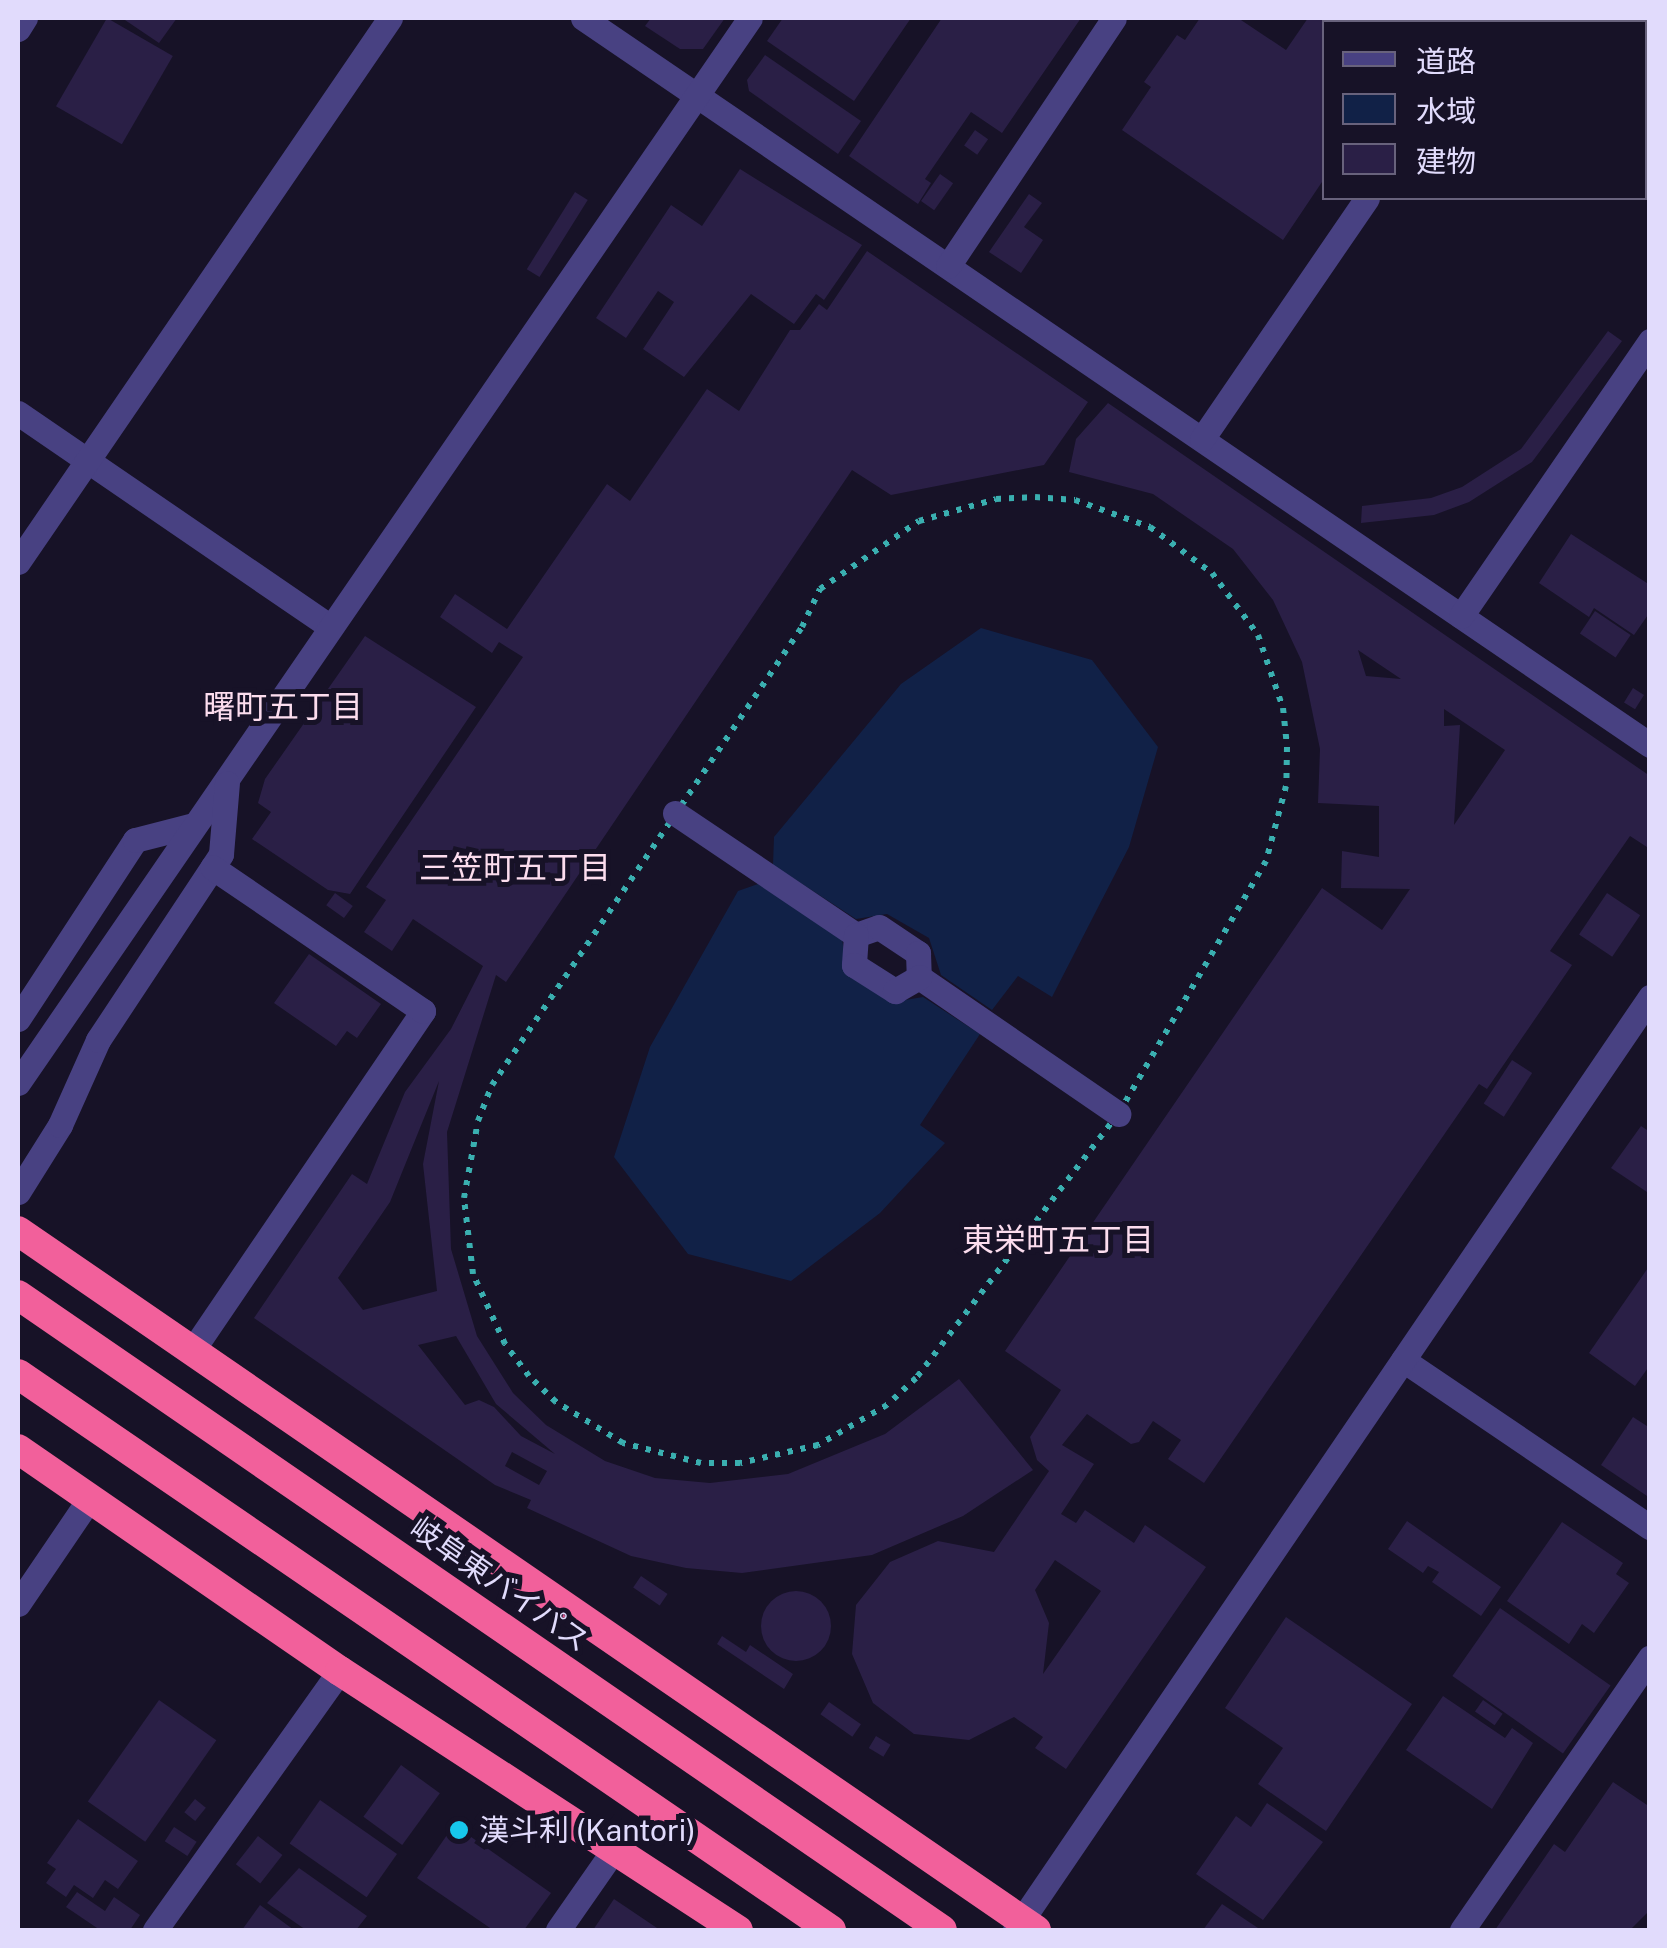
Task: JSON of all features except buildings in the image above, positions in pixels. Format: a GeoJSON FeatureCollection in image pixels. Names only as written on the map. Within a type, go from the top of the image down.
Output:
{"type":"FeatureCollection","features":[{"type":"Feature","properties":{"kind":"highway"},"geometry":{"type":"LineString","coordinates":[[18,1231],[1024,1927]]}},
{"type":"Feature","properties":{"kind":"highway","name":"岐阜東バイパス"},"geometry":{"type":"LineString","coordinates":[[18,1295],[942,1930]]}},
{"type":"Feature","properties":{"kind":"highway"},"geometry":{"type":"LineString","coordinates":[[18,1374],[831,1930]]}},
{"type":"Feature","properties":{"kind":"highway"},"geometry":{"type":"LineString","coordinates":[[18,1449],[340,1671],[616,1847],[738,1930]]}},
{"type":"Feature","properties":{"kind":"street"},"geometry":{"type":"LineString","coordinates":[[18,29],[25,18]]}},
{"type":"Feature","properties":{"kind":"street"},"geometry":{"type":"LineString","coordinates":[[18,562],[390,18]]}},
{"type":"Feature","properties":{"kind":"street"},"geometry":{"type":"LineString","coordinates":[[583,18],[1650,744]]}},
{"type":"Feature","properties":{"kind":"street"},"geometry":{"type":"LineString","coordinates":[[18,1083],[750,18]]}},
{"type":"Feature","properties":{"kind":"street"},"geometry":{"type":"LineString","coordinates":[[948,266],[1114,18]]}},
{"type":"Feature","properties":{"kind":"street"},"geometry":{"type":"LineString","coordinates":[[1202,439],[1366,200]]}},
{"type":"Feature","properties":{"kind":"street"},"geometry":{"type":"LineString","coordinates":[[1461,616],[1650,341]]}},
{"type":"Feature","properties":{"kind":"street"},"geometry":{"type":"LineString","coordinates":[[18,414],[330,628]]}},
{"type":"Feature","properties":{"kind":"street"},"geometry":{"type":"LineString","coordinates":[[18,1192],[60,1125],[98,1040],[221,854],[228,778]]}},
{"type":"Feature","properties":{"kind":"street"},"geometry":{"type":"LineString","coordinates":[[675,814],[856,935]]}},
{"type":"Feature","properties":{"kind":"street"},"geometry":{"type":"LineString","coordinates":[[18,1019],[135,840],[194,825]]}},
{"type":"Feature","properties":{"kind":"street"},"geometry":{"type":"LineString","coordinates":[[192,1351],[424,1011],[212,867]]}},
{"type":"Feature","properties":{"kind":"street"},"geometry":{"type":"LineString","coordinates":[[856,935],[879,927],[918,953],[919,977]]}},
{"type":"Feature","properties":{"kind":"street"},"geometry":{"type":"LineString","coordinates":[[856,935],[854,965],[895,990],[919,977]]}},
{"type":"Feature","properties":{"kind":"street"},"geometry":{"type":"LineString","coordinates":[[919,977],[1118,1114]]}},
{"type":"Feature","properties":{"kind":"street"},"geometry":{"type":"LineString","coordinates":[[1024,1927],[1650,997]]}},
{"type":"Feature","properties":{"kind":"street"},"geometry":{"type":"LineString","coordinates":[[1404,1360],[1650,1527]]}},
{"type":"Feature","properties":{"kind":"street"},"geometry":{"type":"LineString","coordinates":[[18,1604],[88,1500]]}},
{"type":"Feature","properties":{"kind":"street"},"geometry":{"type":"LineString","coordinates":[[1462,1930],[1650,1657]]}},
{"type":"Feature","properties":{"kind":"street"},"geometry":{"type":"LineString","coordinates":[[155,1930],[340,1671]]}},
{"type":"Feature","properties":{"kind":"street"},"geometry":{"type":"LineString","coordinates":[[558,1930],[616,1847]]}},
{"type":"Feature","properties":{"kind":"path"},"geometry":{"type":"LineString","coordinates":[[996,498],[1075,500],[1113,511],[1183,548],[1224,588],[1258,635],[1283,708],[1286,786],[1266,860],[1118,1114],[916,1378],[854,1428],[799,1451],[740,1463],[661,1456],[588,1425],[529,1376],[487,1311],[466,1236],[468,1159],[502,1068],[675,814],[802,627],[820,589],[918,520],[996,498]]}},
{"type":"Feature","properties":{"kind":"water"},"geometry":{"type":"Polygon","coordinates":[[[981,628],[1092,660],[1158,747],[1129,847],[1052,997],[1018,976],[992,1010],[941,975],[929,938],[887,914],[856,919],[773,865],[774,837],[901,684],[981,628]]]}},
{"type":"Feature","properties":{"kind":"water"},"geometry":{"type":"Polygon","coordinates":[[[758,884],[842,938],[847,973],[893,1002],[923,997],[980,1034],[920,1125],[945,1143],[880,1213],[791,1281],[688,1254],[614,1157],[650,1047],[738,891],[758,884]]]}},
{"type":"Feature","properties":{"kind":"place","name":"漢斗利 (Kantori)"},"geometry":{"type":"Point","coordinates":[459,1830]}},
{"type":"Feature","properties":{"kind":"district","name":"曙町五丁目"},"geometry":{"type":"Point","coordinates":[283,707]}},
{"type":"Feature","properties":{"kind":"district","name":"三笠町五丁目"},"geometry":{"type":"Point","coordinates":[515,868]}},
{"type":"Feature","properties":{"kind":"district","name":"東栄町五丁目"},"geometry":{"type":"Point","coordinates":[1058,1240]}}]}
